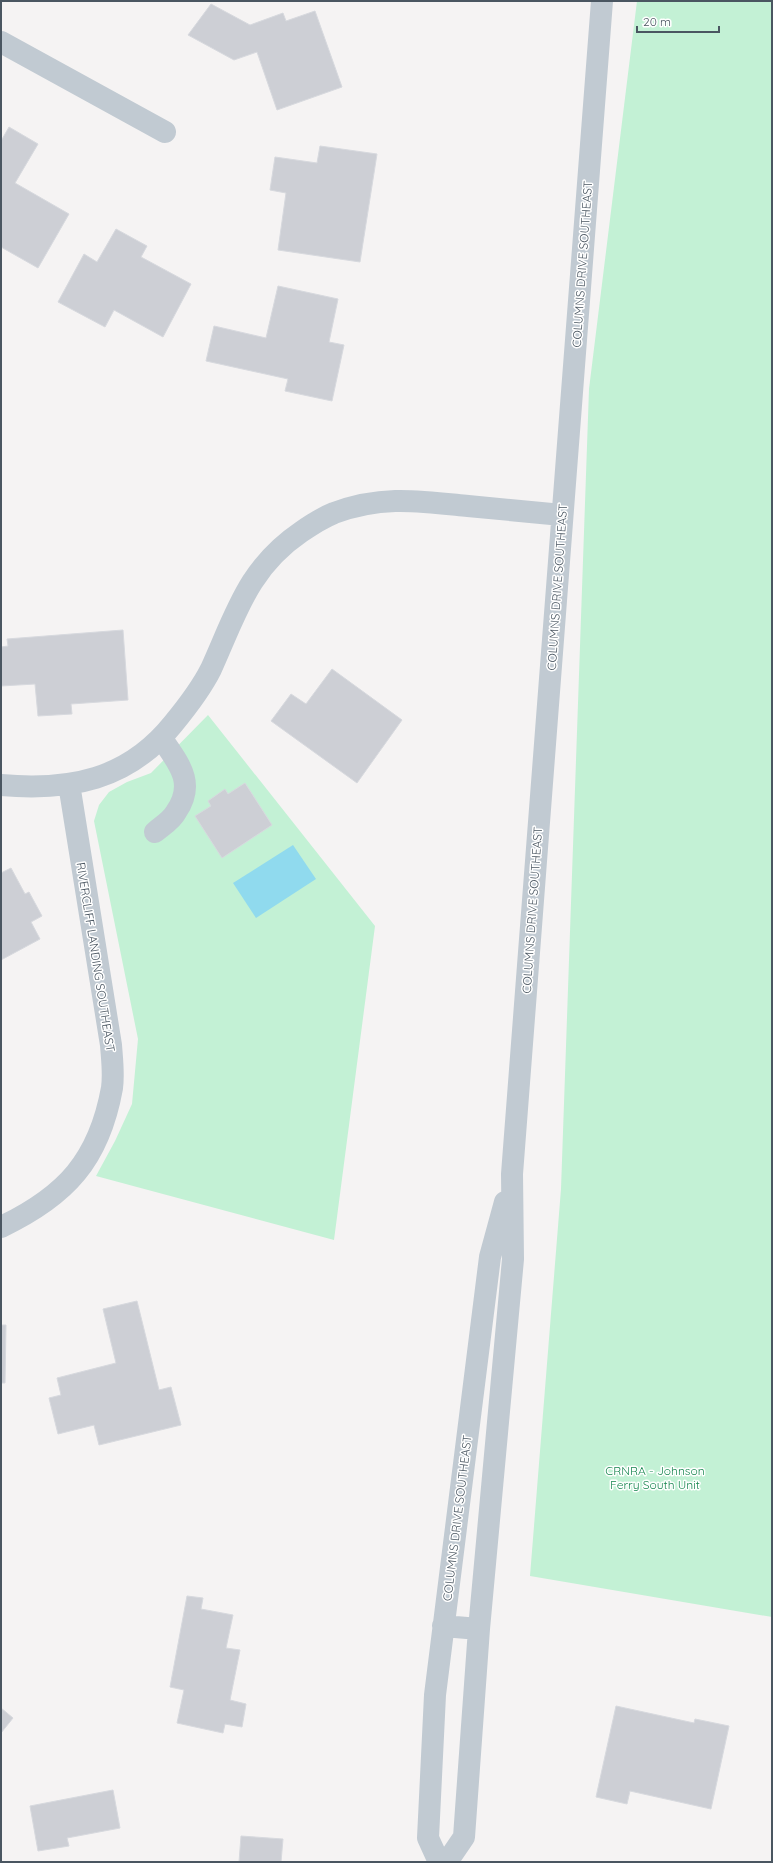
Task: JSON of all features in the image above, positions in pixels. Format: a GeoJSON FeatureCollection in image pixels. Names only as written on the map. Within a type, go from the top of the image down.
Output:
{"type":"FeatureCollection","features":[{"type":"Feature","properties":{"kind":"street","name":"COLUMNS DRIVE SOUTHEAST"},"geometry":{"type":"LineString","coordinates":[[447,1862],[464,1838],[479,1629],[513,1258],[512,1174],[602,1]]}},
{"type":"Feature","properties":{"kind":"street"},"geometry":{"type":"LineString","coordinates":[[1,42],[165,132]]}},
{"type":"Feature","properties":{"kind":"street"},"geometry":{"type":"LineString","coordinates":[[1,785],[46,787],[69,784],[102,776],[126,765],[162,739],[184,711],[206,677],[253,577],[275,551],[313,523],[333,514],[358,506],[376,502],[409,500],[562,516]]}},
{"type":"Feature","properties":{"kind":"street"},"geometry":{"type":"LineString","coordinates":[[156,832],[176,813],[187,790],[185,776],[162,739]]}},
{"type":"Feature","properties":{"kind":"street","name":"RIVERCLIFF LANDING SOUTHEAST"},"geometry":{"type":"LineString","coordinates":[[1,1227],[29,1213],[60,1191],[85,1161],[102,1128],[112,1087],[112,1045],[69,784]]}},
{"type":"Feature","properties":{"kind":"street","name":"COLUMNS DRIVE SOUTHEAST"},"geometry":{"type":"LineString","coordinates":[[440,1862],[428,1838],[435,1695],[490,1257],[512,1174]]}},
{"type":"Feature","properties":{"kind":"street"},"geometry":{"type":"LineString","coordinates":[[443,1626],[479,1629]]}},
{"type":"Feature","properties":{"kind":"green space","name":"CRNRA - Johnson Ferry South Unit"},"geometry":{"type":"Polygon","coordinates":[[[637,1],[772,1],[772,1617],[530,1576],[561,1189],[589,389],[637,1]]]}},
{"type":"Feature","properties":{"kind":"green space"},"geometry":{"type":"Polygon","coordinates":[[[208,715],[375,926],[334,1240],[96,1176],[115,1141],[132,1104],[138,1039],[94,821],[99,805],[109,792],[127,782],[151,773],[208,715]]]}},
{"type":"Feature","properties":{"kind":"water"},"geometry":{"type":"Polygon","coordinates":[[[293,845],[316,879],[256,918],[233,883],[293,845]]]}},
{"type":"Feature","properties":{"kind":"building"},"geometry":{"type":"Polygon","coordinates":[[[211,4],[250,25],[283,13],[286,21],[315,11],[342,87],[277,110],[257,52],[234,60],[188,35],[211,4]]]}},
{"type":"Feature","properties":{"kind":"building"},"geometry":{"type":"Polygon","coordinates":[[[9,127],[38,144],[15,183],[69,214],[38,268],[1,247],[1,141],[9,127]]]}},
{"type":"Feature","properties":{"kind":"building"},"geometry":{"type":"Polygon","coordinates":[[[320,146],[377,154],[360,262],[278,250],[286,193],[270,190],[275,157],[317,163],[320,146]]]}},
{"type":"Feature","properties":{"kind":"building"},"geometry":{"type":"Polygon","coordinates":[[[116,229],[147,246],[141,257],[191,284],[163,337],[114,310],[105,327],[58,302],[84,254],[97,262],[116,229]]]}},
{"type":"Feature","properties":{"kind":"building"},"geometry":{"type":"Polygon","coordinates":[[[278,286],[338,299],[329,342],[344,345],[332,401],[285,391],[288,379],[206,361],[214,326],[266,338],[278,286]]]}},
{"type":"Feature","properties":{"kind":"building"},"geometry":{"type":"Polygon","coordinates":[[[123,630],[128,700],[71,704],[72,714],[38,716],[35,684],[1,686],[1,647],[8,646],[7,639],[123,630]]]}},
{"type":"Feature","properties":{"kind":"building"},"geometry":{"type":"Polygon","coordinates":[[[332,669],[402,720],[357,783],[271,721],[291,694],[306,704],[332,669]]]}},
{"type":"Feature","properties":{"kind":"building"},"geometry":{"type":"Polygon","coordinates":[[[245,783],[272,825],[222,858],[195,816],[211,806],[208,801],[225,789],[228,794],[245,783]]]}},
{"type":"Feature","properties":{"kind":"building"},"geometry":{"type":"Polygon","coordinates":[[[11,868],[25,894],[29,892],[42,916],[31,922],[40,939],[1,960],[1,873],[11,868]]]}},
{"type":"Feature","properties":{"kind":"building"},"geometry":{"type":"Polygon","coordinates":[[[137,1301],[159,1390],[171,1387],[181,1425],[99,1445],[94,1425],[58,1434],[49,1398],[61,1395],[57,1378],[116,1363],[103,1309],[137,1301]]]}},
{"type":"Feature","properties":{"kind":"building"},"geometry":{"type":"Polygon","coordinates":[[[1,1325],[6,1325],[5,1383],[1,1383],[1,1325]]]}},
{"type":"Feature","properties":{"kind":"building"},"geometry":{"type":"Polygon","coordinates":[[[187,1596],[203,1598],[201,1609],[233,1615],[226,1648],[240,1650],[230,1700],[246,1704],[242,1727],[225,1724],[223,1733],[177,1723],[184,1690],[170,1687],[187,1596]]]}},
{"type":"Feature","properties":{"kind":"building"},"geometry":{"type":"Polygon","coordinates":[[[616,1706],[694,1723],[695,1719],[729,1726],[711,1809],[630,1791],[627,1804],[596,1797],[616,1706]]]}},
{"type":"Feature","properties":{"kind":"building"},"geometry":{"type":"Polygon","coordinates":[[[1,1708],[13,1718],[1,1733],[1,1708]]]}},
{"type":"Feature","properties":{"kind":"building"},"geometry":{"type":"Polygon","coordinates":[[[113,1790],[120,1828],[67,1838],[69,1846],[38,1851],[30,1806],[113,1790]]]}},
{"type":"Feature","properties":{"kind":"building"},"geometry":{"type":"Polygon","coordinates":[[[241,1836],[283,1839],[281,1862],[239,1862],[241,1836]]]}}]}
